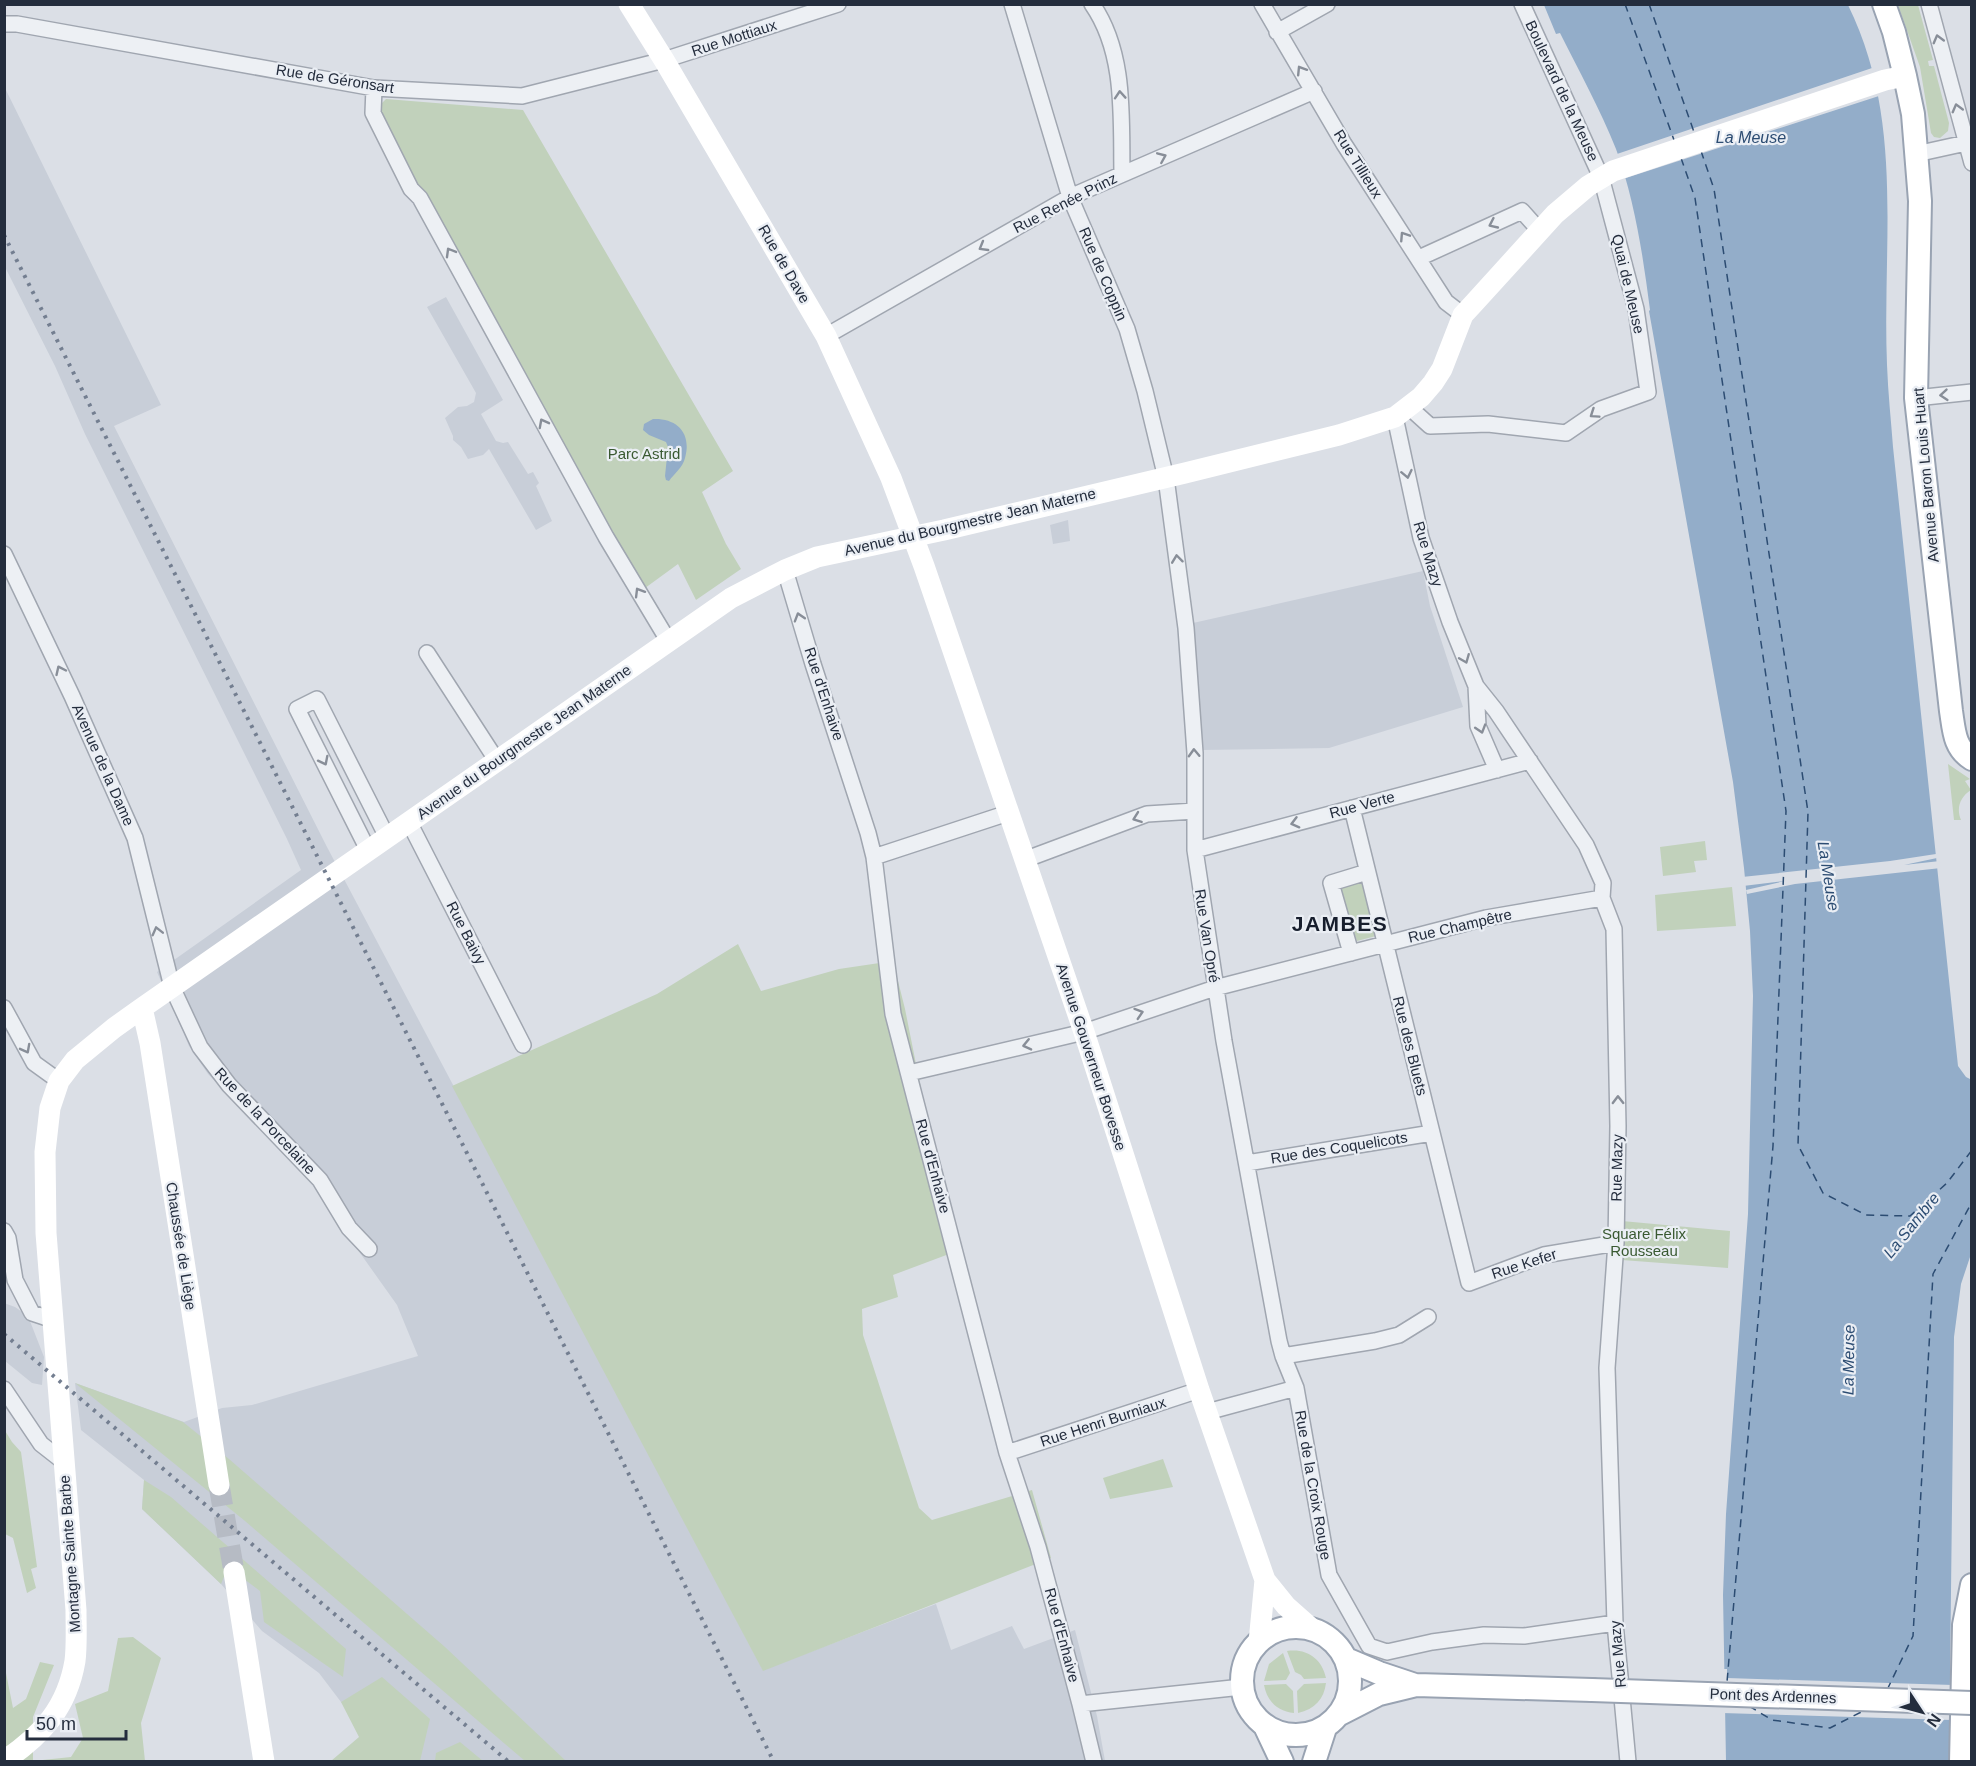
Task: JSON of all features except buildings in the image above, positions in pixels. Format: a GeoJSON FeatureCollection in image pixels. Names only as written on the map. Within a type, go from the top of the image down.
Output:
{"type":"FeatureCollection","features":[{"type":"Feature","properties":{"kind":"main road","name":"Rue de Dave"},"geometry":{"type":"LineString","coordinates":[[629,4],[826,336],[891,478],[912,537]]}},
{"type":"Feature","properties":{"kind":"main road","name":"Avenue Baron Louis Huart"},"geometry":{"type":"LineString","coordinates":[[1884,4],[1894,32],[1895,78],[1912,114],[1920,201],[1916,398],[1956,740],[1959,748],[1971,759]]}},
{"type":"Feature","properties":{"kind":"main road","name":"Avenue du Bourgmestre Jean Materne"},"geometry":{"type":"LineString","coordinates":[[59,1081],[75,1060],[114,1028],[731,598],[785,570],[817,557],[1166,478],[1339,435],[1402,412],[1433,383],[1442,369],[1463,315],[1539,231],[1576,196],[1607,174],[1895,78]]}},
{"type":"Feature","properties":{"kind":"main road","name":"Avenue Gouverneur Bovesse"},"geometry":{"type":"LineString","coordinates":[[912,537],[924,566],[1084,1032],[1199,1390],[1265,1580],[1286,1606],[1312,1629]]}},
{"type":"Feature","properties":{"kind":"main road","name":"Chaussée de Liège"},"geometry":{"type":"LineString","coordinates":[[142,1008],[150,1043],[219,1485]]}},
{"type":"Feature","properties":{"kind":"main road","name":"Montagne Sainte Barbe"},"geometry":{"type":"LineString","coordinates":[[4,1761],[38,1735],[57,1711],[69,1688],[75,1659],[76,1610],[46,1233],[45,1152],[50,1108],[59,1081]]}},
{"type":"Feature","properties":{"kind":"main road"},"geometry":{"type":"LineString","coordinates":[[234,1572],[264,1761]]}},
{"type":"Feature","properties":{"kind":"main road","name":"Avenue Gouverneur Bovesse"},"geometry":{"type":"LineString","coordinates":[[1259,1642],[1265,1580]]}},
{"type":"Feature","properties":{"kind":"main road"},"geometry":{"type":"LineString","coordinates":[[1961,1761],[1964,1625],[1971,1585]]}},
{"type":"Feature","properties":{"kind":"main road"},"geometry":{"type":"LineString","coordinates":[[1314,1761],[1332,1721],[1349,1697],[1351,1677],[1346,1659],[1338,1646],[1326,1636],[1312,1629],[1284,1628],[1271,1633],[1259,1642],[1245,1662],[1242,1687],[1246,1702],[1254,1715],[1265,1726],[1279,1733],[1294,1736],[1310,1734],[1332,1721],[1379,1694],[1416,1685]]}},
{"type":"Feature","properties":{"kind":"main road"},"geometry":{"type":"LineString","coordinates":[[1346,1659],[1416,1685]]}},
{"type":"Feature","properties":{"kind":"main road","name":"Pont des Ardennes"},"geometry":{"type":"LineString","coordinates":[[1416,1685],[1971,1704]]}},
{"type":"Feature","properties":{"kind":"main road"},"geometry":{"type":"LineString","coordinates":[[1265,1726],[1282,1761]]}},
{"type":"Feature","properties":{"kind":"street","name":"Rue Mottiaux"},"geometry":{"type":"LineString","coordinates":[[664,60],[838,4]]}},
{"type":"Feature","properties":{"kind":"street","name":"Rue de Coppin"},"geometry":{"type":"LineString","coordinates":[[1012,4],[1070,198],[1126,329],[1145,391],[1166,478]]}},
{"type":"Feature","properties":{"kind":"street"},"geometry":{"type":"LineString","coordinates":[[1092,4],[1099,15],[1118,71],[1122,174]]}},
{"type":"Feature","properties":{"kind":"street","name":"Rue Tillieux"},"geometry":{"type":"LineString","coordinates":[[1262,4],[1344,144],[1446,303],[1463,315]]}},
{"type":"Feature","properties":{"kind":"street"},"geometry":{"type":"LineString","coordinates":[[1278,32],[1327,4]]}},
{"type":"Feature","properties":{"kind":"street","name":"Boulevard de la Meuse"},"geometry":{"type":"LineString","coordinates":[[1522,4],[1607,174]]}},
{"type":"Feature","properties":{"kind":"street"},"geometry":{"type":"LineString","coordinates":[[1929,4],[1971,163]]}},
{"type":"Feature","properties":{"kind":"street","name":"Rue de Géronsart"},"geometry":{"type":"LineString","coordinates":[[4,24],[17,24],[374,88],[522,96],[664,60]]}},
{"type":"Feature","properties":{"kind":"street"},"geometry":{"type":"LineString","coordinates":[[374,88],[373,113],[411,189],[420,198],[595,518],[669,642]]}},
{"type":"Feature","properties":{"kind":"street","name":"Rue Renée Prinz"},"geometry":{"type":"LineString","coordinates":[[826,336],[1070,198],[1314,91]]}},
{"type":"Feature","properties":{"kind":"street"},"geometry":{"type":"LineString","coordinates":[[1916,154],[1966,144]]}},
{"type":"Feature","properties":{"kind":"street","name":"Quai de Meuse"},"geometry":{"type":"LineString","coordinates":[[1402,412],[1430,426],[1488,424],[1566,433],[1601,409],[1648,392],[1636,309],[1607,174]]}},
{"type":"Feature","properties":{"kind":"street"},"geometry":{"type":"LineString","coordinates":[[1419,258],[1522,211],[1539,231]]}},
{"type":"Feature","properties":{"kind":"street"},"geometry":{"type":"LineString","coordinates":[[1916,398],[1971,392]]}},
{"type":"Feature","properties":{"kind":"street","name":"Rue Mazy"},"geometry":{"type":"LineString","coordinates":[[1402,412],[1421,538],[1450,622],[1476,686],[1586,845],[1602,883],[1602,898],[1614,929],[1618,1126],[1616,1243],[1607,1368],[1615,1623],[1628,1761]]}},
{"type":"Feature","properties":{"kind":"street","name":"Rue Van Opré"},"geometry":{"type":"LineString","coordinates":[[1166,478],[1186,628],[1195,753],[1195,849],[1215,988],[1283,1356],[1296,1388]]}},
{"type":"Feature","properties":{"kind":"street","name":"Avenue de la Dame"},"geometry":{"type":"LineString","coordinates":[[4,554],[72,696],[135,838],[172,987]]}},
{"type":"Feature","properties":{"kind":"street","name":"Rue d'Enhaive"},"geometry":{"type":"LineString","coordinates":[[785,570],[874,857],[893,1014],[1007,1453],[1038,1547],[1094,1761]]}},
{"type":"Feature","properties":{"kind":"street"},"geometry":{"type":"LineString","coordinates":[[427,653],[497,761]]}},
{"type":"Feature","properties":{"kind":"street","name":"Rue Mazy"},"geometry":{"type":"LineString","coordinates":[[1476,686],[1478,726],[1497,770]]}},
{"type":"Feature","properties":{"kind":"street"},"geometry":{"type":"LineString","coordinates":[[368,850],[297,709],[317,699],[387,837]]}},
{"type":"Feature","properties":{"kind":"street","name":"Rue Verte"},"geometry":{"type":"LineString","coordinates":[[1195,849],[1530,761]]}},
{"type":"Feature","properties":{"kind":"street","name":"Rue des Bluets"},"geometry":{"type":"LineString","coordinates":[[1352,808],[1469,1283]]}},
{"type":"Feature","properties":{"kind":"street"},"geometry":{"type":"LineString","coordinates":[[1024,860],[1147,814],[1195,811]]}},
{"type":"Feature","properties":{"kind":"street"},"geometry":{"type":"LineString","coordinates":[[874,857],[1008,813]]}},
{"type":"Feature","properties":{"kind":"street","name":"Rue Baivy"},"geometry":{"type":"LineString","coordinates":[[409,822],[523,1045]]}},
{"type":"Feature","properties":{"kind":"street"},"geometry":{"type":"LineString","coordinates":[[1351,953],[1331,883],[1368,872]]}},
{"type":"Feature","properties":{"kind":"street","name":"Rue Champêtre"},"geometry":{"type":"LineString","coordinates":[[909,1073],[1084,1032],[1215,988],[1486,918],[1602,898]]}},
{"type":"Feature","properties":{"kind":"street","name":"Rue de la Porcelaine"},"geometry":{"type":"LineString","coordinates":[[172,987],[200,1047],[214,1067],[320,1180],[349,1228],[369,1249]]}},
{"type":"Feature","properties":{"kind":"street"},"geometry":{"type":"LineString","coordinates":[[4,1008],[34,1063],[59,1081]]}},
{"type":"Feature","properties":{"kind":"street","name":"Rue des Coquelicots"},"geometry":{"type":"LineString","coordinates":[[1247,1163],[1432,1133]]}},
{"type":"Feature","properties":{"kind":"street"},"geometry":{"type":"LineString","coordinates":[[4,1231],[8,1238],[15,1280],[32,1313],[53,1320]]}},
{"type":"Feature","properties":{"kind":"street","name":"Rue Kefer"},"geometry":{"type":"LineString","coordinates":[[1469,1283],[1544,1255],[1616,1243]]}},
{"type":"Feature","properties":{"kind":"street"},"geometry":{"type":"LineString","coordinates":[[1283,1356],[1399,1335],[1428,1317]]}},
{"type":"Feature","properties":{"kind":"street"},"geometry":{"type":"LineString","coordinates":[[1207,1412],[1296,1388]]}},
{"type":"Feature","properties":{"kind":"street","name":"Rue de la Croix Rouge"},"geometry":{"type":"LineString","coordinates":[[1296,1388],[1329,1575],[1369,1646],[1387,1652],[1432,1642],[1484,1635],[1524,1636],[1615,1623]]}},
{"type":"Feature","properties":{"kind":"street"},"geometry":{"type":"LineString","coordinates":[[4,1389],[41,1444],[64,1462]]}},
{"type":"Feature","properties":{"kind":"street","name":"Rue Henri Burniaux"},"geometry":{"type":"LineString","coordinates":[[1007,1453],[1199,1390]]}},
{"type":"Feature","properties":{"kind":"street"},"geometry":{"type":"LineString","coordinates":[[1080,1704],[1242,1687]]}},
{"type":"Feature","properties":{"kind":"shaded area"},"geometry":{"type":"Polygon","coordinates":[[[4,86],[161,405],[114,426],[327,847],[763,1670],[936,1604],[951,1650],[1012,1626],[1024,1649],[1075,1630],[1097,1716],[1105,1761],[415,1761],[341,1702],[319,1673],[262,1631],[221,1584],[142,1509],[144,1480],[81,1430],[75,1383],[184,1422],[222,1408],[252,1405],[418,1356],[397,1305],[333,1215],[317,1186],[208,1074],[189,1046],[157,972],[301,870],[5,267],[4,86]]]}},
{"type":"Feature","properties":{"kind":"shaded area"},"geometry":{"type":"Polygon","coordinates":[[[446,297],[503,400],[481,414],[496,441],[508,442],[528,474],[533,472],[539,483],[536,486],[552,521],[536,530],[489,449],[483,455],[468,459],[461,447],[453,440],[445,418],[458,407],[474,402],[476,393],[427,307],[446,297]]]}},
{"type":"Feature","properties":{"kind":"shaded area"},"geometry":{"type":"Polygon","coordinates":[[[1068,520],[1070,541],[1053,544],[1050,525],[1068,520]]]}},
{"type":"Feature","properties":{"kind":"shaded area"},"geometry":{"type":"Polygon","coordinates":[[[1423,571],[1430,606],[1463,707],[1329,748],[1201,750],[1194,690],[1193,623],[1423,571]]]}},
{"type":"Feature","properties":{"kind":"shaded area"},"geometry":{"type":"Polygon","coordinates":[[[4,1303],[28,1316],[44,1357],[42,1385],[32,1383],[5,1361],[4,1303]]]}},
{"type":"Feature","properties":{"kind":"green space"},"geometry":{"type":"Polygon","coordinates":[[[1898,5],[1918,5],[1933,60],[1928,61],[1929,66],[1934,66],[1949,123],[1948,131],[1940,138],[1934,137],[1931,133],[1920,67],[1898,5]]]}},
{"type":"Feature","properties":{"kind":"green space","name":"Parc Astrid"},"geometry":{"type":"Polygon","coordinates":[[[386,99],[523,110],[733,471],[702,492],[726,544],[741,569],[696,600],[678,564],[641,591],[381,115],[380,105],[386,99]]]}},
{"type":"Feature","properties":{"kind":"green space"},"geometry":{"type":"Polygon","coordinates":[[[1948,764],[1970,779],[1965,781],[1971,790],[1964,796],[1959,807],[1961,820],[1954,820],[1948,764]]]}},
{"type":"Feature","properties":{"kind":"green space"},"geometry":{"type":"Polygon","coordinates":[[[1705,841],[1707,860],[1694,861],[1696,872],[1663,876],[1660,847],[1705,841]]]}},
{"type":"Feature","properties":{"kind":"green space"},"geometry":{"type":"Polygon","coordinates":[[[1364,878],[1376,936],[1357,941],[1338,888],[1364,878]]]}},
{"type":"Feature","properties":{"kind":"green space"},"geometry":{"type":"Polygon","coordinates":[[[1732,887],[1736,926],[1657,931],[1655,895],[1732,887]]]}},
{"type":"Feature","properties":{"kind":"green space"},"geometry":{"type":"Polygon","coordinates":[[[738,944],[761,991],[839,969],[893,961],[957,1251],[893,1275],[898,1297],[862,1309],[863,1335],[919,1508],[932,1520],[1032,1490],[1051,1558],[763,1671],[452,1086],[657,994],[738,944]]]}},
{"type":"Feature","properties":{"kind":"green space","name":"Square Félix Rousseau"},"geometry":{"type":"Polygon","coordinates":[[[1622,1221],[1730,1231],[1728,1268],[1622,1260],[1622,1221]]]}},
{"type":"Feature","properties":{"kind":"green space"},"geometry":{"type":"Polygon","coordinates":[[[75,1383],[183,1422],[229,1459],[445,1647],[566,1761],[525,1761],[245,1521],[75,1383]]]}},
{"type":"Feature","properties":{"kind":"green space"},"geometry":{"type":"Polygon","coordinates":[[[4,1429],[21,1452],[37,1567],[31,1569],[36,1588],[27,1593],[13,1538],[5,1534],[4,1429]]]}},
{"type":"Feature","properties":{"kind":"green space"},"geometry":{"type":"Polygon","coordinates":[[[1163,1459],[1173,1487],[1110,1499],[1103,1478],[1163,1459]]]}},
{"type":"Feature","properties":{"kind":"green space"},"geometry":{"type":"Polygon","coordinates":[[[144,1480],[171,1497],[346,1649],[343,1677],[264,1622],[260,1591],[228,1567],[221,1584],[142,1509],[144,1480]]]}},
{"type":"Feature","properties":{"kind":"green space"},"geometry":{"type":"Polygon","coordinates":[[[133,1637],[161,1658],[141,1723],[145,1761],[33,1761],[71,1757],[83,1738],[75,1704],[108,1691],[118,1638],[133,1637]]]}},
{"type":"Feature","properties":{"kind":"green space"},"geometry":{"type":"Polygon","coordinates":[[[1287,1651],[1301,1651],[1312,1656],[1321,1665],[1326,1678],[1304,1679],[1295,1672],[1287,1651]]]}},
{"type":"Feature","properties":{"kind":"green space"},"geometry":{"type":"Polygon","coordinates":[[[1283,1653],[1290,1673],[1286,1680],[1264,1681],[1269,1664],[1283,1653]]]}},
{"type":"Feature","properties":{"kind":"green space"},"geometry":{"type":"Polygon","coordinates":[[[40,1662],[54,1665],[33,1717],[33,1761],[5,1761],[4,1663],[13,1708],[26,1699],[40,1662]]]}},
{"type":"Feature","properties":{"kind":"green space"},"geometry":{"type":"Polygon","coordinates":[[[382,1677],[430,1719],[420,1761],[331,1761],[359,1737],[341,1702],[382,1677]]]}},
{"type":"Feature","properties":{"kind":"green space"},"geometry":{"type":"Polygon","coordinates":[[[1326,1683],[1318,1702],[1298,1713],[1297,1691],[1304,1684],[1326,1683]]]}},
{"type":"Feature","properties":{"kind":"green space"},"geometry":{"type":"Polygon","coordinates":[[[1286,1684],[1293,1691],[1294,1713],[1274,1704],[1264,1685],[1286,1684]]]}},
{"type":"Feature","properties":{"kind":"green space"},"geometry":{"type":"Polygon","coordinates":[[[460,1742],[483,1761],[435,1761],[436,1753],[460,1742]]]}},
{"type":"Feature","properties":{"kind":"water","name":"La Meuse"},"geometry":{"type":"Polygon","coordinates":[[[1544,5],[1848,5],[1866,49],[1877,93],[1884,137],[1887,182],[1887,365],[1893,447],[1958,1066],[1966,1077],[1972,1080],[1971,1254],[1961,1284],[1954,1337],[1949,1761],[1726,1761],[1723,1595],[1726,1514],[1748,1214],[1753,996],[1744,868],[1733,782],[1649,311],[1638,229],[1623,169],[1610,134],[1560,33],[1556,34],[1544,5]]]}},
{"type":"Feature","properties":{"kind":"water"},"geometry":{"type":"Polygon","coordinates":[[[653,419],[662,419],[676,424],[684,434],[686,441],[684,461],[669,481],[665,476],[668,447],[666,442],[643,430],[644,424],[653,419]]]}},
{"type":"Feature","properties":{"kind":"pier"},"geometry":{"type":"Polygon","coordinates":[[[1875,67],[1882,95],[1623,179],[1614,155],[1875,67]]]}},
{"type":"Feature","properties":{"kind":"pier"},"geometry":{"type":"Polygon","coordinates":[[[1936,854],[1937,858],[1904,865],[1940,861],[1941,868],[1795,884],[1747,894],[1746,890],[1785,881],[1743,886],[1742,877],[1936,854]]]}},
{"type":"Feature","properties":{"kind":"pier"},"geometry":{"type":"Polygon","coordinates":[[[1723,1669],[1727,1669],[1727,1678],[1953,1685],[1952,1720],[1722,1713],[1723,1669]]]}},
{"type":"Feature","properties":{"kind":"ferry route"},"geometry":{"type":"LineString","coordinates":[[1625,4],[1674,140]]}},
{"type":"Feature","properties":{"kind":"ferry route"},"geometry":{"type":"LineString","coordinates":[[1649,4],[1694,132]]}},
{"type":"Feature","properties":{"kind":"ferry route"},"geometry":{"type":"LineString","coordinates":[[1701,151],[1714,189],[1808,812],[1798,1145],[1823,1193],[1866,1215],[1910,1216],[1947,1183],[1972,1150]]}},
{"type":"Feature","properties":{"kind":"ferry route"},"geometry":{"type":"LineString","coordinates":[[1681,158],[1695,198],[1786,811],[1773,1146],[1728,1684]]}},
{"type":"Feature","properties":{"kind":"ferry route"},"geometry":{"type":"LineString","coordinates":[[1887,1690],[1913,1636],[1933,1274],[1972,1202]]}},
{"type":"Feature","properties":{"kind":"ferry route"},"geometry":{"type":"LineString","coordinates":[[1749,1706],[1772,1720],[1830,1728],[1865,1710]]}},
{"type":"Feature","properties":{"kind":"tunnel"},"geometry":{"type":"LineString","coordinates":[[219,1485],[234,1572]]}},
{"type":"Feature","properties":{"kind":"railway"},"geometry":{"type":"LineString","coordinates":[[4,235],[774,1762]]}},
{"type":"Feature","properties":{"kind":"railway"},"geometry":{"type":"LineString","coordinates":[[4,1334],[509,1762]]}},
{"type":"Feature","properties":{"kind":"district","name":"JAMBES"},"geometry":{"type":"Point","coordinates":[1340,924]}},
{"type":"Feature","properties":{"kind":"water label","name":"La Sambre"},"geometry":{"type":"Point","coordinates":[1911,1225]}}]}
